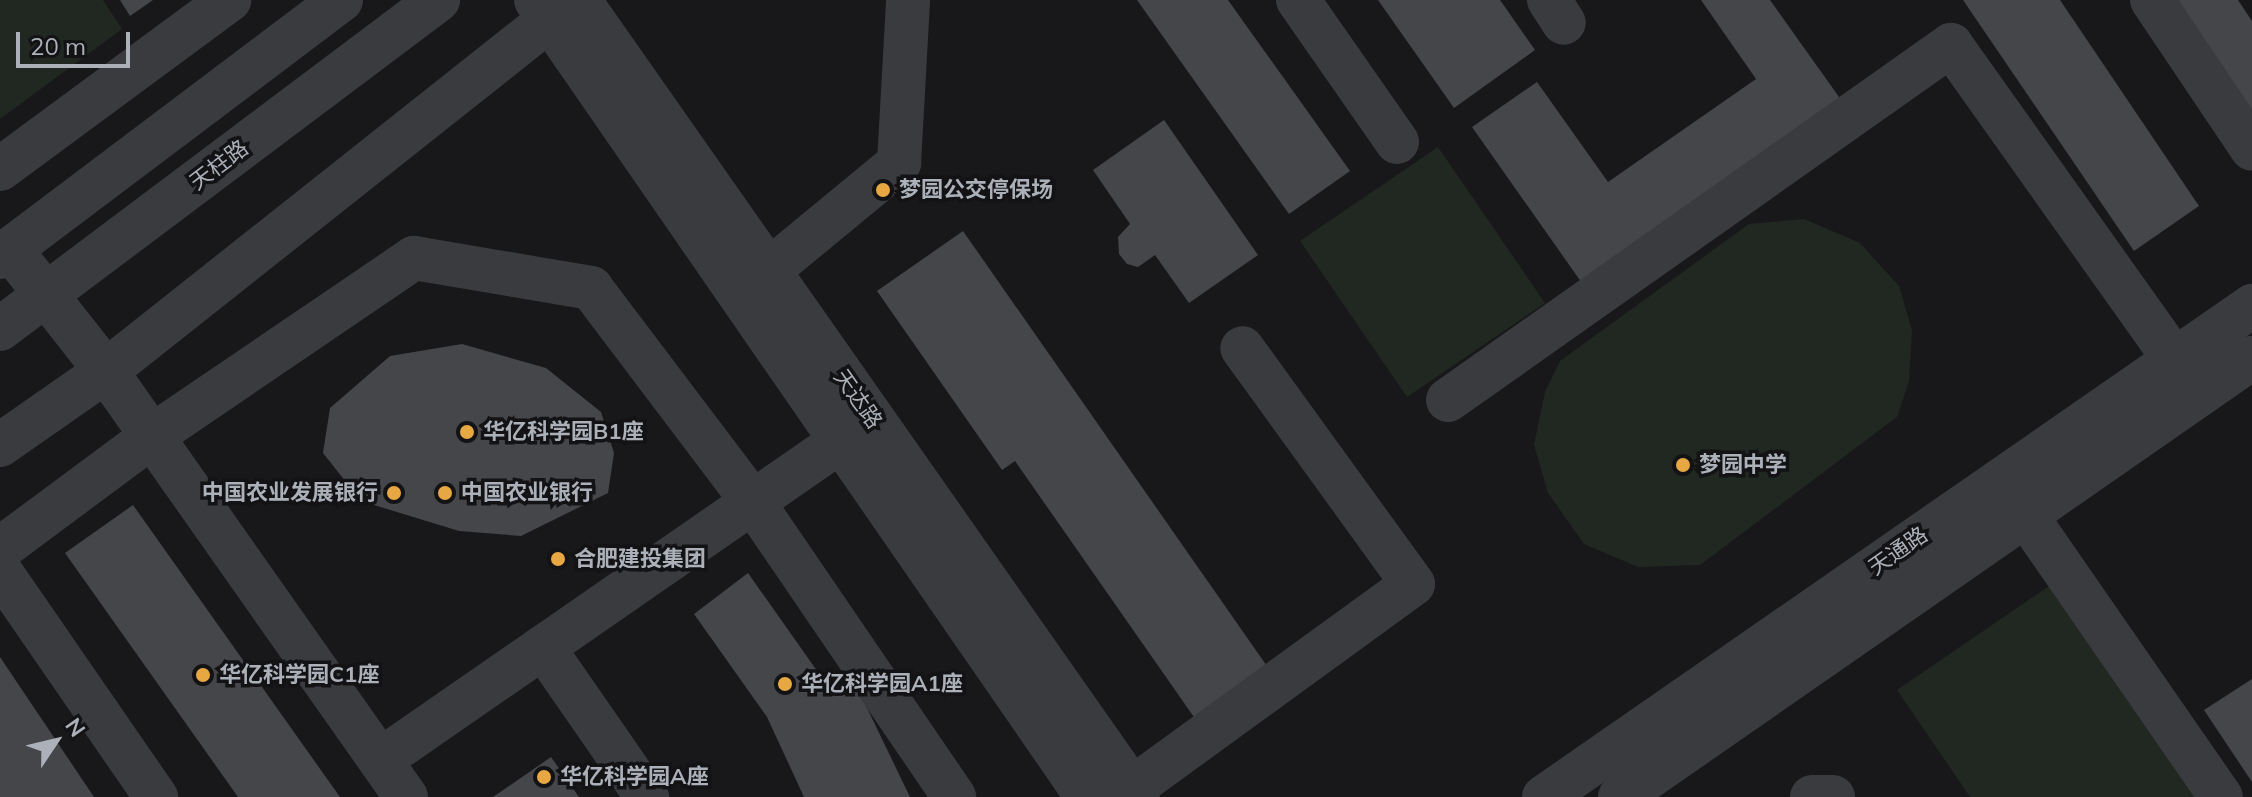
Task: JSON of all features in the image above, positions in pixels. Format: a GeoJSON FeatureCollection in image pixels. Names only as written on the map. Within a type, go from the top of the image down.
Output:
{"type":"FeatureCollection","features":[{"type":"Feature","properties":{"kind":"street"},"geometry":{"type":"LineString","coordinates":[[0,169],[229,0]]}},
{"type":"Feature","properties":{"kind":"street"},"geometry":{"type":"LineString","coordinates":[[373,50],[341,0],[5,253],[47,294],[106,371],[406,797]]}},
{"type":"Feature","properties":{"kind":"street","name":"天柱路"},"geometry":{"type":"LineString","coordinates":[[0,329],[438,0]]}},
{"type":"Feature","properties":{"kind":"street"},"geometry":{"type":"LineString","coordinates":[[755,283],[899,163],[908,0]]}},
{"type":"Feature","properties":{"kind":"street"},"geometry":{"type":"LineString","coordinates":[[1298,0],[1397,142]]}},
{"type":"Feature","properties":{"kind":"street"},"geometry":{"type":"LineString","coordinates":[[2152,0],[2252,149]]}},
{"type":"Feature","properties":{"kind":"street"},"geometry":{"type":"LineString","coordinates":[[0,445],[106,371],[560,5]]}},
{"type":"Feature","properties":{"kind":"street","name":"天达路"},"geometry":{"type":"LineString","coordinates":[[560,5],[857,430],[1130,794]]}},
{"type":"Feature","properties":{"kind":"street"},"geometry":{"type":"LineString","coordinates":[[1448,400],[1951,45],[2174,359]]}},
{"type":"Feature","properties":{"kind":"street"},"geometry":{"type":"LineString","coordinates":[[0,549],[152,436],[414,258],[591,288],[753,502],[954,797]]}},
{"type":"Feature","properties":{"kind":"street","name":"天通路"},"geometry":{"type":"LineString","coordinates":[[1544,797],[2252,306]]}},
{"type":"Feature","properties":{"kind":"street"},"geometry":{"type":"LineString","coordinates":[[1130,794],[1413,584],[1242,348]]}},
{"type":"Feature","properties":{"kind":"street","name":"天通路"},"geometry":{"type":"LineString","coordinates":[[1620,797],[2252,358]]}},
{"type":"Feature","properties":{"kind":"street"},"geometry":{"type":"LineString","coordinates":[[380,760],[857,430]]}},
{"type":"Feature","properties":{"kind":"street","name":"天达路"},"geometry":{"type":"LineString","coordinates":[[857,430],[1087,797]]}},
{"type":"Feature","properties":{"kind":"street"},"geometry":{"type":"LineString","coordinates":[[2001,480],[2221,797]]}},
{"type":"Feature","properties":{"kind":"street"},"geometry":{"type":"LineString","coordinates":[[0,571],[156,797]]}},
{"type":"Feature","properties":{"kind":"street"},"geometry":{"type":"LineString","coordinates":[[543,647],[647,797]]}},
{"type":"Feature","properties":{"kind":"street"},"geometry":{"type":"LineString","coordinates":[[1812,797],[1833,797]]}},
{"type":"Feature","properties":{"kind":"shaded area"},"geometry":{"type":"Polygon","coordinates":[[[0,0],[103,0],[122,29],[0,119],[0,0]]]}},
{"type":"Feature","properties":{"kind":"shaded area"},"geometry":{"type":"Polygon","coordinates":[[[1438,147],[1545,303],[1407,397],[1300,241],[1438,147]]]}},
{"type":"Feature","properties":{"kind":"shaded area"},"geometry":{"type":"Polygon","coordinates":[[[1804,219],[1860,243],[1899,286],[1912,330],[1909,381],[1897,417],[1700,565],[1638,567],[1584,544],[1548,493],[1534,445],[1545,392],[1560,361],[1749,224],[1804,219]]]}},
{"type":"Feature","properties":{"kind":"shaded area"},"geometry":{"type":"Polygon","coordinates":[[[2052,584],[2197,797],[1970,797],[1897,690],[2052,584]]]}},
{"type":"Feature","properties":{"kind":"building"},"geometry":{"type":"Polygon","coordinates":[[[120,0],[153,0],[130,16],[120,0]]]}},
{"type":"Feature","properties":{"kind":"building"},"geometry":{"type":"Polygon","coordinates":[[[1137,0],[1228,0],[1350,171],[1289,214],[1137,0]]]}},
{"type":"Feature","properties":{"kind":"building"},"geometry":{"type":"Polygon","coordinates":[[[1378,0],[1500,0],[1535,50],[1454,108],[1378,0]]]}},
{"type":"Feature","properties":{"kind":"building"},"geometry":{"type":"Polygon","coordinates":[[[1701,0],[1770,0],[1844,104],[1584,286],[1472,127],[1537,82],[1608,182],[1756,79],[1701,0]]]}},
{"type":"Feature","properties":{"kind":"building"},"geometry":{"type":"Polygon","coordinates":[[[1963,0],[2060,0],[2199,206],[2134,251],[1963,0]]]}},
{"type":"Feature","properties":{"kind":"building"},"geometry":{"type":"Polygon","coordinates":[[[2171,0],[2238,0],[2252,21],[2252,121],[2171,0]]]}},
{"type":"Feature","properties":{"kind":"building"},"geometry":{"type":"Polygon","coordinates":[[[1164,120],[1258,255],[1189,303],[1155,255],[1138,267],[1127,264],[1119,254],[1118,237],[1130,224],[1093,170],[1164,120]]]}},
{"type":"Feature","properties":{"kind":"building"},"geometry":{"type":"Polygon","coordinates":[[[963,231],[1269,669],[1196,720],[1015,461],[1002,470],[877,291],[963,231]]]}},
{"type":"Feature","properties":{"kind":"building","name":"华亿科学园B1座"},"geometry":{"type":"Polygon","coordinates":[[[462,344],[546,368],[601,412],[614,453],[608,493],[521,536],[459,531],[361,501],[323,453],[330,408],[390,356],[462,344]]]}},
{"type":"Feature","properties":{"kind":"building","name":"华亿科学园C1座"},"geometry":{"type":"Polygon","coordinates":[[[133,505],[340,797],[238,797],[65,553],[133,505]]]}},
{"type":"Feature","properties":{"kind":"building","name":"华亿科学园A1座"},"geometry":{"type":"Polygon","coordinates":[[[748,573],[827,685],[855,683],[910,797],[804,797],[767,717],[694,614],[748,573]]]}},
{"type":"Feature","properties":{"kind":"building"},"geometry":{"type":"Polygon","coordinates":[[[0,657],[94,797],[0,797],[0,657]]]}},
{"type":"Feature","properties":{"kind":"building"},"geometry":{"type":"Polygon","coordinates":[[[2252,679],[2252,782],[2204,710],[2252,679]]]}},
{"type":"Feature","properties":{"kind":"building","name":"华亿科学园A座"},"geometry":{"type":"Polygon","coordinates":[[[551,757],[579,797],[493,797],[551,757]]]}},
{"type":"Feature","properties":{"kind":"place","name":"梦园公交停保场"},"geometry":{"type":"Point","coordinates":[883,190]}},
{"type":"Feature","properties":{"kind":"place","name":"华亿科学园B1座"},"geometry":{"type":"Point","coordinates":[467,432]}},
{"type":"Feature","properties":{"kind":"place","name":"梦园中学"},"geometry":{"type":"Point","coordinates":[1683,465]}},
{"type":"Feature","properties":{"kind":"place","name":"中国农业发展银行"},"geometry":{"type":"Point","coordinates":[394,493]}},
{"type":"Feature","properties":{"kind":"place","name":"中国农业银行"},"geometry":{"type":"Point","coordinates":[445,493]}},
{"type":"Feature","properties":{"kind":"place","name":"合肥建投集团"},"geometry":{"type":"Point","coordinates":[558,559]}},
{"type":"Feature","properties":{"kind":"place","name":"华亿科学园C1座"},"geometry":{"type":"Point","coordinates":[203,675]}},
{"type":"Feature","properties":{"kind":"place","name":"华亿科学园A1座"},"geometry":{"type":"Point","coordinates":[785,684]}},
{"type":"Feature","properties":{"kind":"place","name":"华亿科学园A座"},"geometry":{"type":"Point","coordinates":[544,777]}}]}
